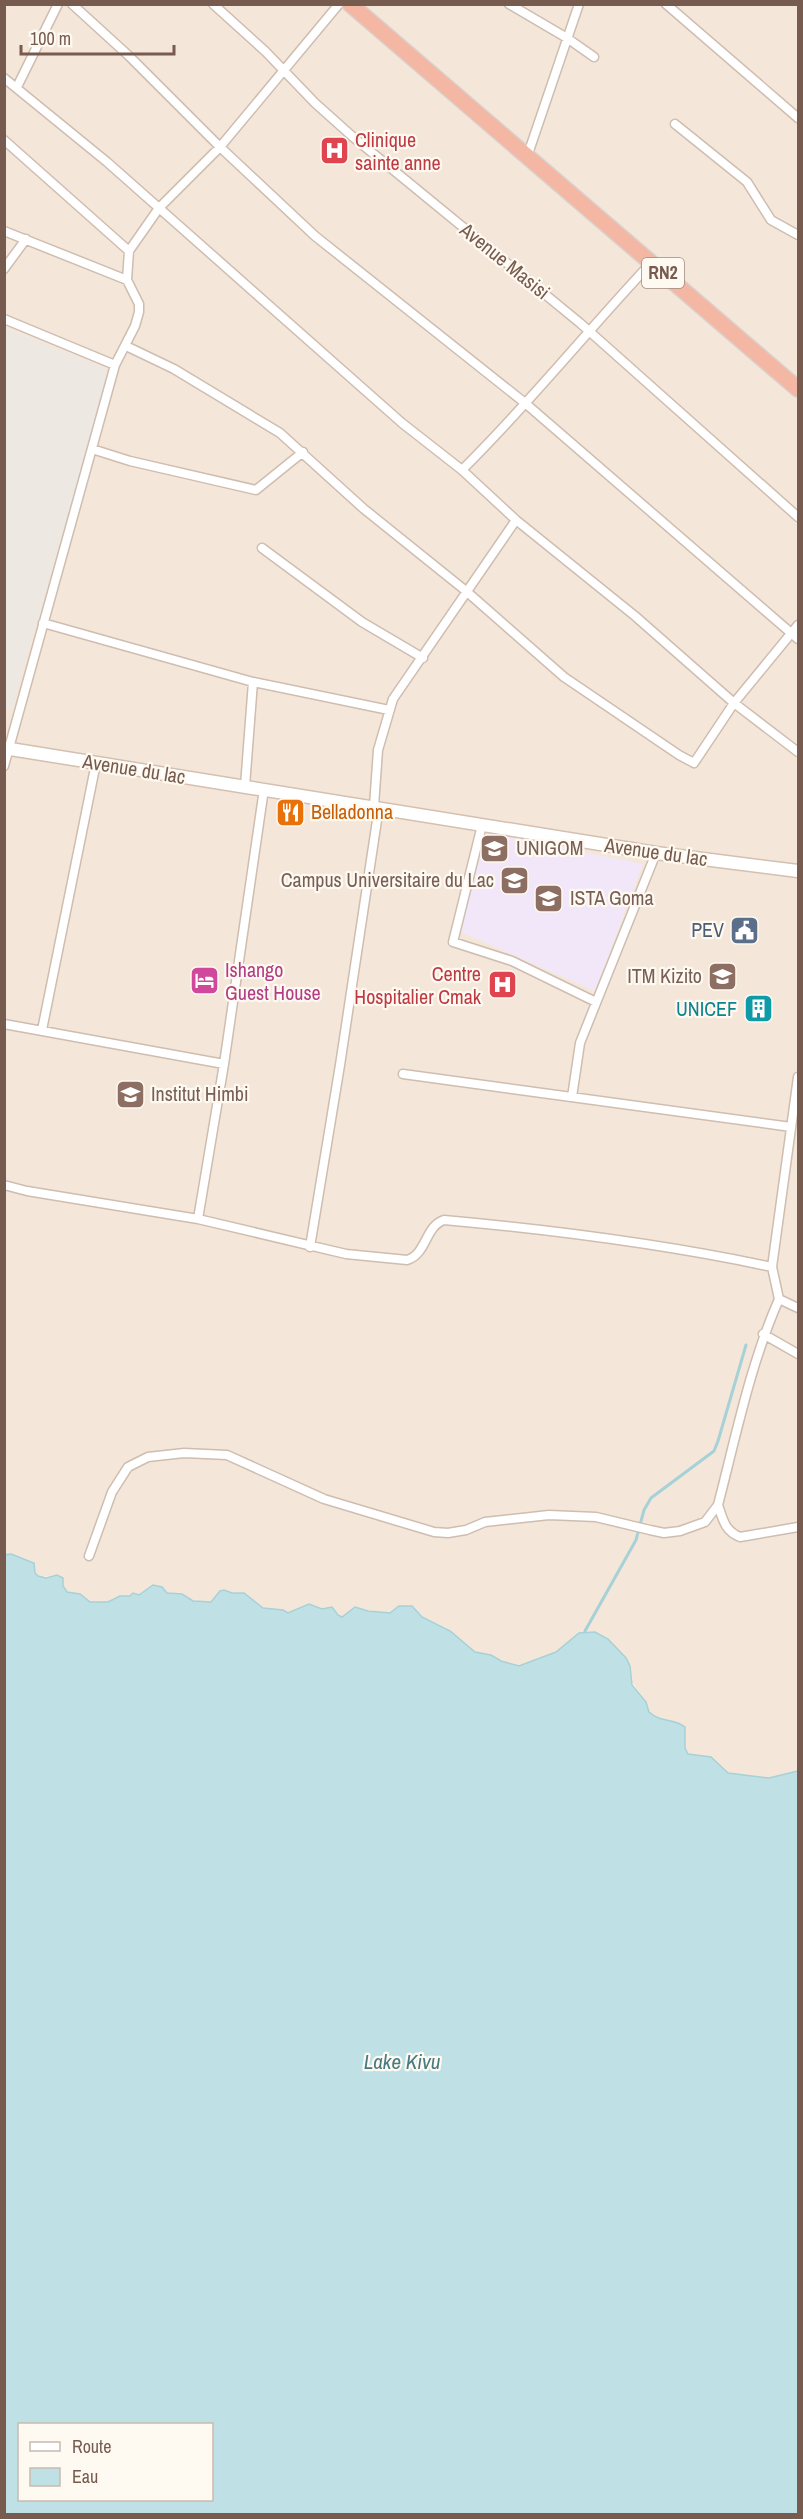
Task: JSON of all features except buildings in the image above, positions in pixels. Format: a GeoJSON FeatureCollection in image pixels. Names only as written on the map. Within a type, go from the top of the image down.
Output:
{"type":"FeatureCollection","features":[{"type":"Feature","properties":{"kind":"highway","name":"RN2"},"geometry":{"type":"LineString","coordinates":[[350,4],[798,389]]}},
{"type":"Feature","properties":{"kind":"main road","name":"Avenue du lac"},"geometry":{"type":"LineString","coordinates":[[7,748],[377,806],[656,853],[798,871]]}},
{"type":"Feature","properties":{"kind":"street"},"geometry":{"type":"LineString","coordinates":[[17,87],[58,4]]}},
{"type":"Feature","properties":{"kind":"street"},"geometry":{"type":"LineString","coordinates":[[72,4],[315,236],[525,403],[795,636]]}},
{"type":"Feature","properties":{"kind":"street","name":"Avenue Masisi"},"geometry":{"type":"LineString","coordinates":[[213,4],[353,137],[588,330],[798,517]]}},
{"type":"Feature","properties":{"kind":"street"},"geometry":{"type":"LineString","coordinates":[[4,766],[7,748],[115,365],[126,346],[140,312],[140,304],[127,280],[129,251],[159,208],[220,147],[339,4]]}},
{"type":"Feature","properties":{"kind":"street"},"geometry":{"type":"LineString","coordinates":[[509,4],[567,38],[594,57]]}},
{"type":"Feature","properties":{"kind":"street"},"geometry":{"type":"LineString","coordinates":[[527,157],[579,4]]}},
{"type":"Feature","properties":{"kind":"street"},"geometry":{"type":"LineString","coordinates":[[666,4],[798,118]]}},
{"type":"Feature","properties":{"kind":"street"},"geometry":{"type":"LineString","coordinates":[[4,78],[107,162],[402,423],[462,470],[516,520],[635,616],[734,703],[798,752]]}},
{"type":"Feature","properties":{"kind":"street"},"geometry":{"type":"LineString","coordinates":[[675,124],[747,182],[771,220],[798,235]]}},
{"type":"Feature","properties":{"kind":"street"},"geometry":{"type":"LineString","coordinates":[[4,141],[129,251]]}},
{"type":"Feature","properties":{"kind":"street"},"geometry":{"type":"LineString","coordinates":[[4,231],[127,280]]}},
{"type":"Feature","properties":{"kind":"street"},"geometry":{"type":"LineString","coordinates":[[4,269],[26,239]]}},
{"type":"Feature","properties":{"kind":"street"},"geometry":{"type":"LineString","coordinates":[[462,470],[500,433],[588,330],[651,263]]}},
{"type":"Feature","properties":{"kind":"street"},"geometry":{"type":"LineString","coordinates":[[4,319],[115,365]]}},
{"type":"Feature","properties":{"kind":"street"},"geometry":{"type":"LineString","coordinates":[[126,346],[174,369],[280,433],[364,509],[466,591],[564,677],[694,763],[734,703],[795,636],[798,625]]}},
{"type":"Feature","properties":{"kind":"street"},"geometry":{"type":"LineString","coordinates":[[92,449],[130,461],[256,490],[303,453]]}},
{"type":"Feature","properties":{"kind":"street"},"geometry":{"type":"LineString","coordinates":[[310,1247],[340,1065],[377,806],[378,750],[389,710],[396,695],[516,520]]}},
{"type":"Feature","properties":{"kind":"street"},"geometry":{"type":"LineString","coordinates":[[262,548],[362,622],[423,658]]}},
{"type":"Feature","properties":{"kind":"street"},"geometry":{"type":"LineString","coordinates":[[43,623],[253,682],[389,710]]}},
{"type":"Feature","properties":{"kind":"street"},"geometry":{"type":"LineString","coordinates":[[245,786],[253,682]]}},
{"type":"Feature","properties":{"kind":"street"},"geometry":{"type":"LineString","coordinates":[[42,1030],[96,763]]}},
{"type":"Feature","properties":{"kind":"street"},"geometry":{"type":"LineString","coordinates":[[198,1219],[224,1064],[264,789]]}},
{"type":"Feature","properties":{"kind":"street"},"geometry":{"type":"LineString","coordinates":[[482,825],[453,942],[512,961],[596,1002]]}},
{"type":"Feature","properties":{"kind":"street"},"geometry":{"type":"LineString","coordinates":[[572,1097],[580,1043],[656,853]]}},
{"type":"Feature","properties":{"kind":"street"},"geometry":{"type":"LineString","coordinates":[[4,1024],[224,1064]]}},
{"type":"Feature","properties":{"kind":"street"},"geometry":{"type":"LineString","coordinates":[[403,1074],[791,1127]]}},
{"type":"Feature","properties":{"kind":"street"},"geometry":{"type":"LineString","coordinates":[[89,1556],[112,1492],[128,1467],[148,1457],[184,1453],[227,1455],[324,1499],[434,1533],[466,1530],[485,1522],[549,1515],[596,1517],[664,1533],[680,1531],[705,1522],[718,1505],[764,1334],[779,1299],[772,1267],[798,1077]]}},
{"type":"Feature","properties":{"kind":"street"},"geometry":{"type":"LineString","coordinates":[[4,1185],[27,1191],[198,1219],[346,1254],[407,1260],[419,1254],[434,1226],[444,1220],[550,1231],[716,1255],[772,1267]]}},
{"type":"Feature","properties":{"kind":"street"},"geometry":{"type":"LineString","coordinates":[[779,1299],[798,1308]]}},
{"type":"Feature","properties":{"kind":"street"},"geometry":{"type":"LineString","coordinates":[[764,1334],[798,1354]]}},
{"type":"Feature","properties":{"kind":"street"},"geometry":{"type":"LineString","coordinates":[[718,1505],[725,1527],[740,1537],[798,1527]]}},
{"type":"Feature","properties":{"kind":"shaded area"},"geometry":{"type":"Polygon","coordinates":[[[5,5],[798,5],[798,1771],[769,1778],[728,1773],[688,1754],[685,1748],[683,1725],[656,1719],[649,1712],[646,1702],[632,1682],[575,1636],[556,1652],[519,1666],[501,1661],[491,1655],[475,1652],[445,1627],[399,1606],[390,1613],[354,1608],[342,1617],[331,1607],[322,1609],[304,1607],[288,1613],[283,1610],[263,1608],[242,1593],[220,1591],[211,1602],[193,1601],[180,1593],[167,1593],[153,1585],[139,1595],[120,1596],[108,1602],[90,1602],[80,1594],[67,1592],[63,1586],[63,1579],[57,1575],[39,1577],[35,1573],[34,1562],[11,1554],[5,1555],[5,709],[11,709],[109,371],[5,328],[5,5]]]}},
{"type":"Feature","properties":{"kind":"shaded area"},"geometry":{"type":"Polygon","coordinates":[[[5,328],[109,370],[12,710],[4,709],[5,328]]]}},
{"type":"Feature","properties":{"kind":"shaded area","name":"ISTA Goma"},"geometry":{"type":"Polygon","coordinates":[[[486,833],[643,864],[595,991],[459,931],[486,833]]]}},
{"type":"Feature","properties":{"kind":"water","name":"Lake Kivu"},"geometry":{"type":"Polygon","coordinates":[[[11,1554],[34,1563],[35,1573],[38,1576],[46,1578],[57,1575],[63,1578],[63,1586],[67,1592],[80,1594],[90,1602],[108,1602],[120,1596],[130,1596],[133,1593],[139,1595],[153,1585],[162,1587],[167,1593],[182,1594],[193,1601],[211,1602],[220,1591],[224,1590],[244,1593],[263,1608],[283,1610],[288,1613],[309,1604],[322,1609],[332,1607],[342,1617],[355,1607],[390,1613],[399,1606],[412,1606],[422,1617],[450,1631],[475,1652],[491,1655],[501,1661],[519,1666],[556,1652],[579,1633],[595,1632],[608,1639],[626,1658],[630,1666],[632,1685],[646,1702],[649,1712],[658,1718],[676,1722],[685,1727],[685,1748],[688,1754],[711,1757],[728,1773],[769,1778],[798,1771],[798,2514],[5,2514],[4,1555],[11,1554]]]}},
{"type":"Feature","properties":{"kind":"waterway"},"geometry":{"type":"LineString","coordinates":[[585,1631],[636,1540],[644,1510],[651,1498],[714,1451],[746,1345]]}},
{"type":"Feature","properties":{"kind":"place","name":"Clinique sainte anne"},"geometry":{"type":"Point","coordinates":[334,151]}},
{"type":"Feature","properties":{"kind":"place","name":"Belladonna"},"geometry":{"type":"Point","coordinates":[290,812]}},
{"type":"Feature","properties":{"kind":"place","name":"UNIGOM"},"geometry":{"type":"Point","coordinates":[495,848]}},
{"type":"Feature","properties":{"kind":"place","name":"Campus Universitaire du Lac"},"geometry":{"type":"Point","coordinates":[515,880]}},
{"type":"Feature","properties":{"kind":"place","name":"ISTA Goma"},"geometry":{"type":"Point","coordinates":[549,898]}},
{"type":"Feature","properties":{"kind":"place","name":"PEV"},"geometry":{"type":"Point","coordinates":[745,930]}},
{"type":"Feature","properties":{"kind":"place","name":"ITM Kizito"},"geometry":{"type":"Point","coordinates":[723,976]}},
{"type":"Feature","properties":{"kind":"place","name":"Ishango Guest House"},"geometry":{"type":"Point","coordinates":[204,981]}},
{"type":"Feature","properties":{"kind":"place","name":"Centre Hospitalier Cmak"},"geometry":{"type":"Point","coordinates":[502,985]}},
{"type":"Feature","properties":{"kind":"place","name":"UNICEF"},"geometry":{"type":"Point","coordinates":[758,1009]}},
{"type":"Feature","properties":{"kind":"place","name":"Institut Himbi"},"geometry":{"type":"Point","coordinates":[130,1094]}}]}
